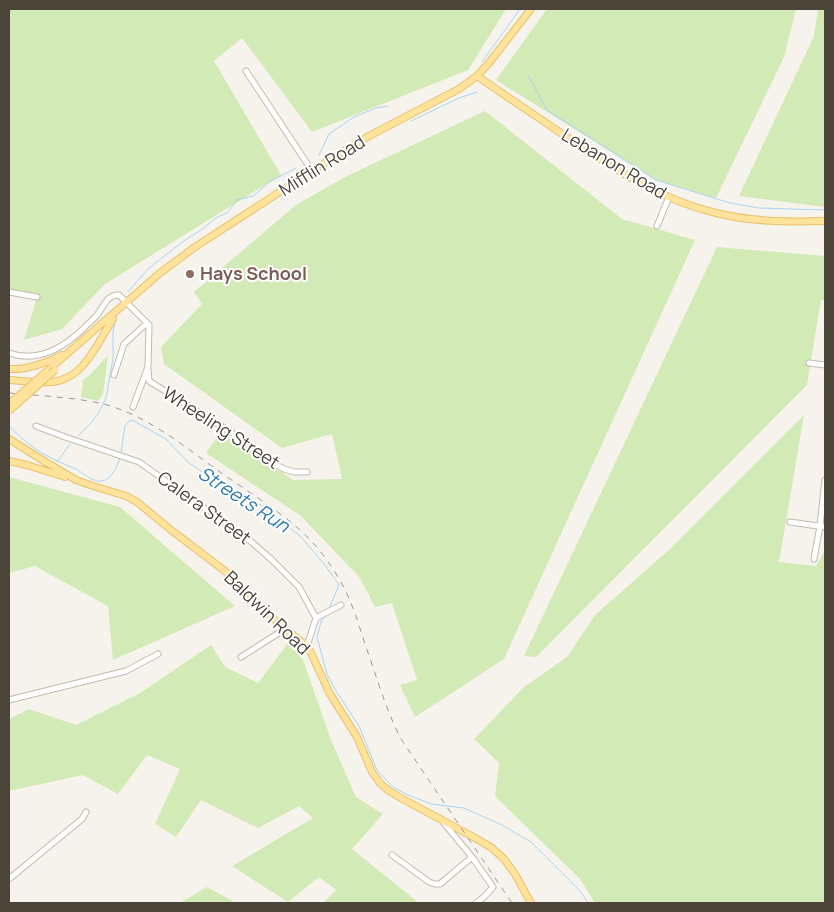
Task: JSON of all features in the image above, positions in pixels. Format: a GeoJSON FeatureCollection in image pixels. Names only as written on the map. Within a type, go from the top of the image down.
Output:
{"type":"FeatureCollection","features":[{"type":"Feature","properties":{"kind":"main road","name":"Mifflin Road"},"geometry":{"type":"LineString","coordinates":[[9,404],[181,256],[369,136],[459,89],[477,76],[531,9]]}},
{"type":"Feature","properties":{"kind":"main road","name":"Lebanon Road"},"geometry":{"type":"LineString","coordinates":[[477,76],[597,157],[632,178],[684,204],[716,213],[763,221],[825,221]]}},
{"type":"Feature","properties":{"kind":"main road"},"geometry":{"type":"LineString","coordinates":[[9,380],[58,382],[76,373],[84,365],[121,308]]}},
{"type":"Feature","properties":{"kind":"main road","name":"Mifflin Road"},"geometry":{"type":"LineString","coordinates":[[9,411],[106,321]]}},
{"type":"Feature","properties":{"kind":"main road"},"geometry":{"type":"LineString","coordinates":[[9,369],[46,362],[59,357],[71,349]]}},
{"type":"Feature","properties":{"kind":"main road","name":"Baldwin Road"},"geometry":{"type":"LineString","coordinates":[[9,438],[76,480],[126,496],[137,502],[225,571],[285,629],[307,646],[330,694],[356,737],[372,772],[380,783],[399,797],[478,838],[492,848],[515,874],[531,903]]}},
{"type":"Feature","properties":{"kind":"main road"},"geometry":{"type":"LineString","coordinates":[[9,461],[93,486]]}},
{"type":"Feature","properties":{"kind":"street"},"geometry":{"type":"LineString","coordinates":[[246,71],[312,171]]}},
{"type":"Feature","properties":{"kind":"street"},"geometry":{"type":"LineString","coordinates":[[657,226],[669,197]]}},
{"type":"Feature","properties":{"kind":"street"},"geometry":{"type":"LineString","coordinates":[[9,292],[37,296]]}},
{"type":"Feature","properties":{"kind":"street"},"geometry":{"type":"LineString","coordinates":[[9,353],[35,356],[56,350],[97,315],[110,297],[115,294],[118,295],[149,325],[148,367],[133,407]]}},
{"type":"Feature","properties":{"kind":"street"},"geometry":{"type":"LineString","coordinates":[[114,375],[124,344],[147,323]]}},
{"type":"Feature","properties":{"kind":"street"},"geometry":{"type":"LineString","coordinates":[[809,363],[825,365]]}},
{"type":"Feature","properties":{"kind":"street","name":"Wheeling Street"},"geometry":{"type":"LineString","coordinates":[[148,367],[149,381],[248,443],[265,458],[284,469],[294,472],[307,472]]}},
{"type":"Feature","properties":{"kind":"street","name":"Calera Street"},"geometry":{"type":"LineString","coordinates":[[36,426],[65,438],[139,462],[248,539],[272,560],[299,587],[316,618]]}},
{"type":"Feature","properties":{"kind":"street"},"geometry":{"type":"LineString","coordinates":[[814,560],[823,526],[825,480]]}},
{"type":"Feature","properties":{"kind":"street"},"geometry":{"type":"LineString","coordinates":[[790,522],[823,526]]}},
{"type":"Feature","properties":{"kind":"street"},"geometry":{"type":"LineString","coordinates":[[307,646],[316,618],[341,605]]}},
{"type":"Feature","properties":{"kind":"street"},"geometry":{"type":"LineString","coordinates":[[241,656],[285,629]]}},
{"type":"Feature","properties":{"kind":"street"},"geometry":{"type":"LineString","coordinates":[[9,700],[126,671],[158,654]]}},
{"type":"Feature","properties":{"kind":"street"},"geometry":{"type":"LineString","coordinates":[[9,879],[82,819],[86,812]]}},
{"type":"Feature","properties":{"kind":"street"},"geometry":{"type":"LineString","coordinates":[[441,820],[472,857],[493,887],[476,903]]}},
{"type":"Feature","properties":{"kind":"street"},"geometry":{"type":"LineString","coordinates":[[392,855],[429,882],[435,884],[440,884],[472,857]]}},
{"type":"Feature","properties":{"kind":"green space"},"geometry":{"type":"Polygon","coordinates":[[[9,9],[506,9],[468,70],[312,132],[242,38],[214,61],[281,175],[105,284],[62,329],[24,340],[37,297],[9,292],[9,9]]]}},
{"type":"Feature","properties":{"kind":"green space"},"geometry":{"type":"Polygon","coordinates":[[[547,9],[796,9],[784,57],[716,198],[656,180],[496,80],[547,9]]]}},
{"type":"Feature","properties":{"kind":"green space"},"geometry":{"type":"Polygon","coordinates":[[[818,9],[825,9],[825,207],[739,196],[814,36],[818,9]]]}},
{"type":"Feature","properties":{"kind":"green space"},"geometry":{"type":"Polygon","coordinates":[[[485,111],[622,219],[695,240],[504,659],[415,717],[400,685],[417,680],[392,603],[375,607],[360,578],[301,516],[206,453],[221,432],[293,480],[342,479],[332,434],[282,448],[164,364],[161,347],[202,304],[194,292],[296,205],[347,176],[485,111]]]}},
{"type":"Feature","properties":{"kind":"green space"},"geometry":{"type":"Polygon","coordinates":[[[717,247],[825,256],[825,301],[821,300],[807,385],[536,657],[524,656],[717,247]]]}},
{"type":"Feature","properties":{"kind":"green space"},"geometry":{"type":"Polygon","coordinates":[[[108,355],[103,394],[98,401],[81,397],[83,380],[108,355]]]}},
{"type":"Feature","properties":{"kind":"green space"},"geometry":{"type":"Polygon","coordinates":[[[804,415],[779,562],[816,566],[825,552],[825,903],[595,903],[580,879],[495,796],[499,763],[474,739],[524,687],[567,657],[595,615],[670,549],[804,415]]]}},
{"type":"Feature","properties":{"kind":"green space"},"geometry":{"type":"Polygon","coordinates":[[[9,477],[120,507],[235,606],[113,660],[108,606],[35,566],[9,573],[9,477]]]}},
{"type":"Feature","properties":{"kind":"green space"},"geometry":{"type":"Polygon","coordinates":[[[289,642],[303,660],[331,740],[356,797],[383,814],[352,849],[419,903],[323,903],[336,890],[319,877],[288,902],[232,866],[313,818],[299,806],[258,828],[201,800],[176,837],[155,824],[180,769],[147,755],[118,794],[83,775],[9,791],[9,719],[29,709],[76,725],[140,693],[211,645],[225,667],[258,683],[289,642]]]}},
{"type":"Feature","properties":{"kind":"green space"},"geometry":{"type":"Polygon","coordinates":[[[207,887],[236,903],[180,903],[207,887]]]}},
{"type":"Feature","properties":{"kind":"waterway"},"geometry":{"type":"LineString","coordinates":[[482,62],[520,9]]}},
{"type":"Feature","properties":{"kind":"waterway"},"geometry":{"type":"LineString","coordinates":[[528,75],[547,110],[656,180],[730,203],[759,208],[825,210]]}},
{"type":"Feature","properties":{"kind":"waterway"},"geometry":{"type":"LineString","coordinates":[[411,121],[459,98],[477,92]]}},
{"type":"Feature","properties":{"kind":"waterway"},"geometry":{"type":"LineString","coordinates":[[319,155],[329,134],[354,117],[376,108],[388,106]]}},
{"type":"Feature","properties":{"kind":"waterway"},"geometry":{"type":"LineString","coordinates":[[128,292],[148,269],[216,218],[228,212],[237,200],[253,196],[271,181],[296,168]]}},
{"type":"Feature","properties":{"kind":"waterway"},"geometry":{"type":"LineString","coordinates":[[78,436],[98,414],[106,398],[113,358],[115,322]]}},
{"type":"Feature","properties":{"kind":"waterway","name":"Streets Run"},"geometry":{"type":"LineString","coordinates":[[121,453],[125,426],[130,420],[134,421],[166,439],[188,462],[222,486],[261,505],[300,536],[325,565],[339,585],[329,609]]}},
{"type":"Feature","properties":{"kind":"waterway","name":"Streets Run"},"geometry":{"type":"LineString","coordinates":[[9,426],[41,452],[96,481],[108,478],[116,468],[120,457]]}},
{"type":"Feature","properties":{"kind":"waterway"},"geometry":{"type":"LineString","coordinates":[[58,461],[70,444]]}},
{"type":"Feature","properties":{"kind":"waterway","name":"Streets Run"},"geometry":{"type":"LineString","coordinates":[[324,616],[317,637],[327,674],[359,726],[377,770],[393,787],[408,795],[431,804],[464,808],[502,825],[531,842],[581,892],[588,903]]}},
{"type":"Feature","properties":{"kind":"railway"},"geometry":{"type":"LineString","coordinates":[[9,393],[95,402],[122,410],[137,417],[180,443],[271,507],[318,548],[338,577],[356,615],[386,705],[401,739],[512,903]]}},
{"type":"Feature","properties":{"kind":"place","name":"Hays School"},"geometry":{"type":"Point","coordinates":[190,274]}}]}
